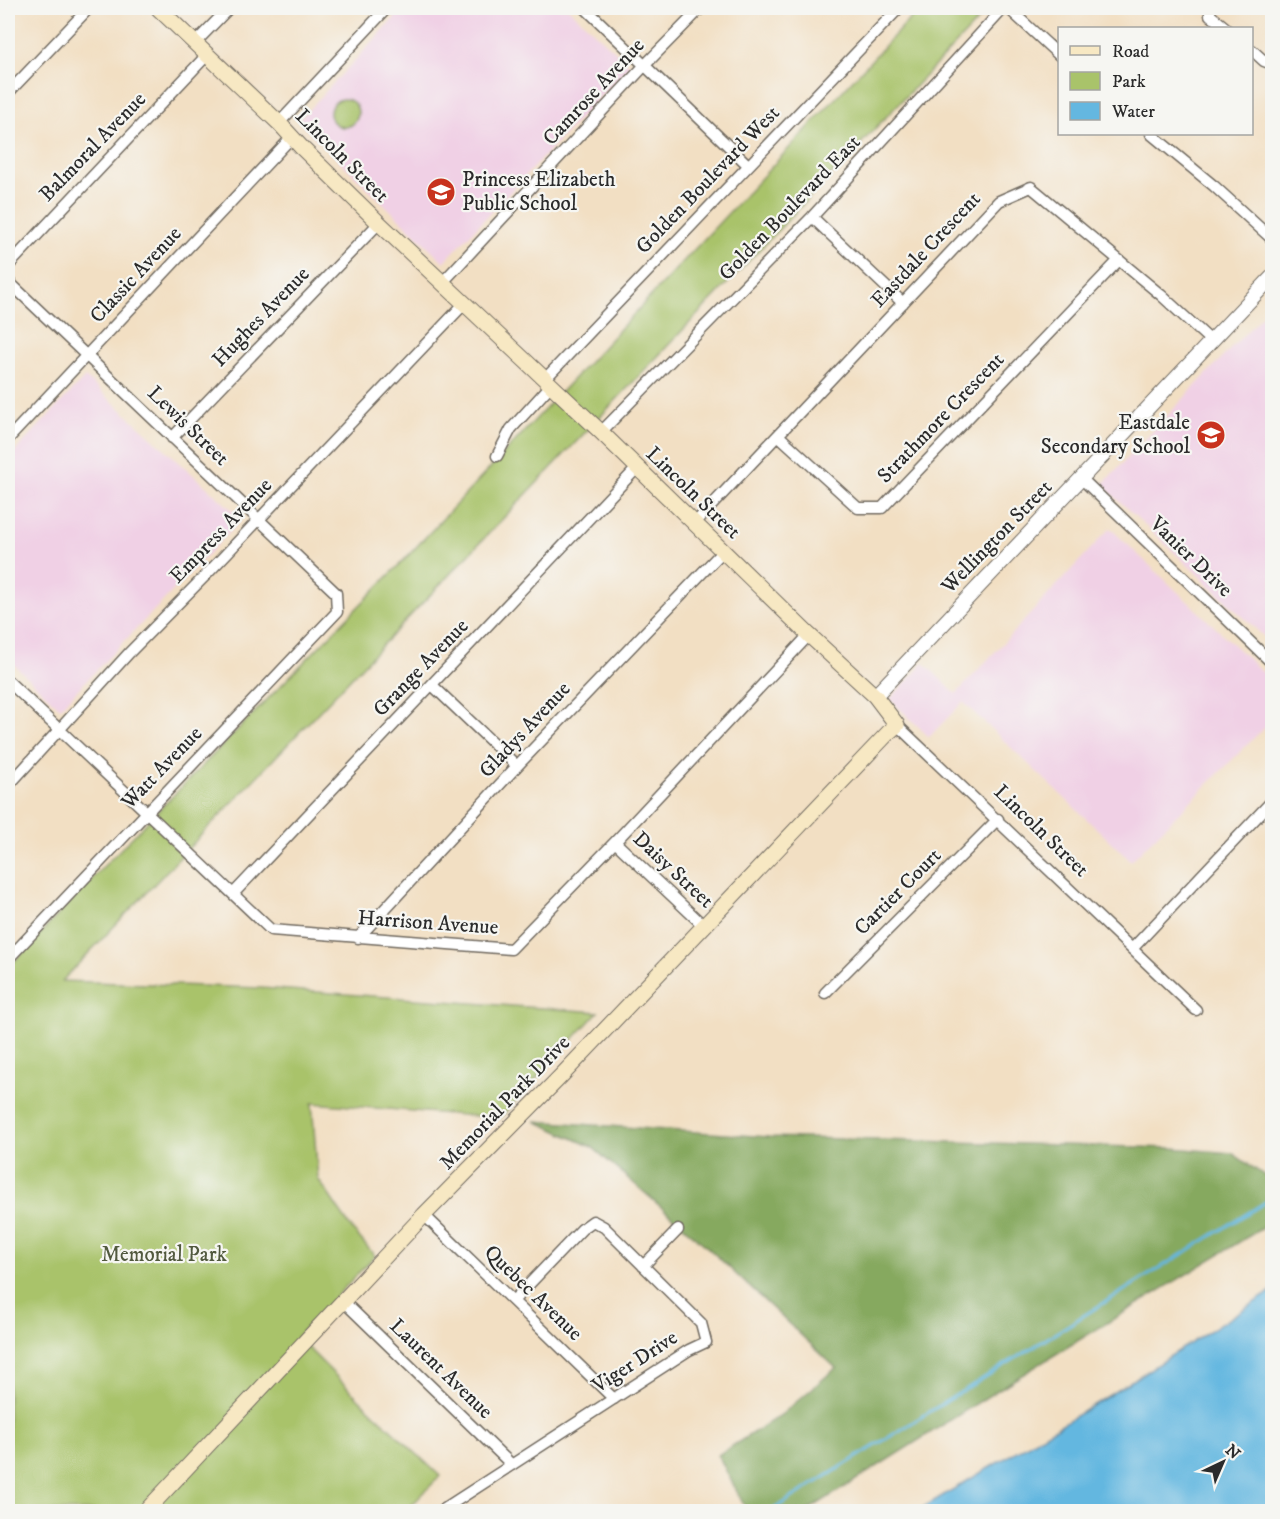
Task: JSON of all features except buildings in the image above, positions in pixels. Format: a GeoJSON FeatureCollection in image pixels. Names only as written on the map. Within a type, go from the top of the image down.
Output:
{"type":"FeatureCollection","features":[{"type":"Feature","properties":{"kind":"main road","name":"Lincoln Street"},"geometry":{"type":"LineString","coordinates":[[158,8],[279,123],[379,223],[601,432],[809,635],[875,696],[897,725]]}},
{"type":"Feature","properties":{"kind":"main road","name":"Memorial Park Drive"},"geometry":{"type":"LineString","coordinates":[[145,1512],[424,1215],[897,725]]}},
{"type":"Feature","properties":{"kind":"street"},"geometry":{"type":"LineString","coordinates":[[8,93],[89,8]]}},
{"type":"Feature","properties":{"kind":"street"},"geometry":{"type":"LineString","coordinates":[[195,43],[229,8]]}},
{"type":"Feature","properties":{"kind":"street"},"geometry":{"type":"LineString","coordinates":[[279,123],[387,8]]}},
{"type":"Feature","properties":{"kind":"street"},"geometry":{"type":"LineString","coordinates":[[585,8],[748,165]]}},
{"type":"Feature","properties":{"kind":"street","name":"Camrose Avenue"},"geometry":{"type":"LineString","coordinates":[[443,282],[701,8]]}},
{"type":"Feature","properties":{"kind":"street","name":"Golden Boulevard West"},"geometry":{"type":"LineString","coordinates":[[497,456],[511,429],[548,382],[748,165],[899,8]]}},
{"type":"Feature","properties":{"kind":"street"},"geometry":{"type":"LineString","coordinates":[[1006,8],[1058,55]]}},
{"type":"Feature","properties":{"kind":"street","name":"Golden Boulevard East"},"geometry":{"type":"LineString","coordinates":[[601,432],[812,217],[1006,8]]}},
{"type":"Feature","properties":{"kind":"street"},"geometry":{"type":"LineString","coordinates":[[1210,8],[1210,15],[1225,27]]}},
{"type":"Feature","properties":{"kind":"street"},"geometry":{"type":"LineString","coordinates":[[1253,52],[1264,61],[1272,64]]}},
{"type":"Feature","properties":{"kind":"street","name":"Balmoral Avenue"},"geometry":{"type":"LineString","coordinates":[[8,266],[207,55]]}},
{"type":"Feature","properties":{"kind":"street"},"geometry":{"type":"LineString","coordinates":[[1152,135],[1215,186],[1272,239]]}},
{"type":"Feature","properties":{"kind":"street","name":"Classic Avenue"},"geometry":{"type":"LineString","coordinates":[[8,439],[292,137]]}},
{"type":"Feature","properties":{"kind":"street","name":"Eastdale Crescent"},"geometry":{"type":"LineString","coordinates":[[695,524],[999,201],[1031,187],[1161,295],[1211,341]]}},
{"type":"Feature","properties":{"kind":"street"},"geometry":{"type":"LineString","coordinates":[[812,217],[903,303]]}},
{"type":"Feature","properties":{"kind":"street","name":"Hughes Avenue"},"geometry":{"type":"LineString","coordinates":[[172,438],[379,223]]}},
{"type":"Feature","properties":{"kind":"street","name":"Strathmore Crescent"},"geometry":{"type":"LineString","coordinates":[[778,435],[858,508],[882,508],[1119,260]]}},
{"type":"Feature","properties":{"kind":"street","name":"Wellington Street"},"geometry":{"type":"LineString","coordinates":[[875,696],[1272,277]]}},
{"type":"Feature","properties":{"kind":"street","name":"Lewis Street"},"geometry":{"type":"LineString","coordinates":[[8,281],[336,593],[338,602]]}},
{"type":"Feature","properties":{"kind":"street","name":"Empress Avenue"},"geometry":{"type":"LineString","coordinates":[[8,786],[129,653],[464,304]]}},
{"type":"Feature","properties":{"kind":"street","name":"Grange Avenue"},"geometry":{"type":"LineString","coordinates":[[232,894],[637,468]]}},
{"type":"Feature","properties":{"kind":"street","name":"Vanier Drive"},"geometry":{"type":"LineString","coordinates":[[1082,479],[1272,663]]}},
{"type":"Feature","properties":{"kind":"street","name":"Gladys Avenue"},"geometry":{"type":"LineString","coordinates":[[358,938],[517,766],[723,551]]}},
{"type":"Feature","properties":{"kind":"street","name":"Watt Avenue"},"geometry":{"type":"LineString","coordinates":[[8,959],[337,612],[338,602]]}},
{"type":"Feature","properties":{"kind":"street","name":"Harrison Avenue"},"geometry":{"type":"LineString","coordinates":[[8,681],[271,930],[511,949],[809,635]]}},
{"type":"Feature","properties":{"kind":"street"},"geometry":{"type":"LineString","coordinates":[[432,685],[517,766]]}},
{"type":"Feature","properties":{"kind":"street","name":"Lincoln Street"},"geometry":{"type":"LineString","coordinates":[[897,725],[1196,1010]]}},
{"type":"Feature","properties":{"kind":"street"},"geometry":{"type":"LineString","coordinates":[[1132,949],[1272,801]]}},
{"type":"Feature","properties":{"kind":"street","name":"Cartier Court"},"geometry":{"type":"LineString","coordinates":[[825,993],[998,819]]}},
{"type":"Feature","properties":{"kind":"street","name":"Daisy Street"},"geometry":{"type":"LineString","coordinates":[[615,842],[704,926]]}},
{"type":"Feature","properties":{"kind":"street","name":"Quebec Avenue"},"geometry":{"type":"LineString","coordinates":[[424,1215],[614,1399]]}},
{"type":"Feature","properties":{"kind":"street","name":"Viger Drive"},"geometry":{"type":"LineString","coordinates":[[439,1512],[689,1350],[706,1342],[701,1323],[604,1227],[593,1221],[582,1229],[513,1301]]}},
{"type":"Feature","properties":{"kind":"street"},"geometry":{"type":"LineString","coordinates":[[643,1266],[678,1230]]}},
{"type":"Feature","properties":{"kind":"street","name":"Laurent Avenue"},"geometry":{"type":"LineString","coordinates":[[343,1301],[512,1465]]}},
{"type":"Feature","properties":{"kind":"shaded area","name":"Princess Elizabeth Public School"},"geometry":{"type":"Polygon","coordinates":[[[404,8],[568,8],[630,65],[444,262],[298,121],[404,8]]]}},
{"type":"Feature","properties":{"kind":"shaded area","name":"Eastdale Secondary School"},"geometry":{"type":"Polygon","coordinates":[[[1272,305],[1272,644],[1102,485],[1272,305]]]}},
{"type":"Feature","properties":{"kind":"shaded area"},"geometry":{"type":"Polygon","coordinates":[[[85,377],[242,519],[60,708],[8,659],[8,459],[85,377]]]}},
{"type":"Feature","properties":{"kind":"shaded area"},"geometry":{"type":"Polygon","coordinates":[[[1110,528],[1272,681],[1272,720],[1131,861],[963,702],[929,737],[890,699],[924,663],[956,694],[1110,528]]]}},
{"type":"Feature","properties":{"kind":"green space","name":"Memorial Park"},"geometry":{"type":"Polygon","coordinates":[[[920,8],[990,8],[62,981],[261,988],[598,1012],[500,1118],[312,1103],[318,1179],[352,1229],[375,1256],[297,1337],[440,1476],[406,1511],[8,1511],[8,968],[104,866],[406,558],[920,8]]]}},
{"type":"Feature","properties":{"kind":"green space"},"geometry":{"type":"Polygon","coordinates":[[[344,99],[354,103],[358,113],[354,123],[344,127],[334,123],[330,113],[334,103],[344,99]]]}},
{"type":"Feature","properties":{"kind":"green space"},"geometry":{"type":"Polygon","coordinates":[[[535,1121],[769,1137],[1172,1148],[1232,1153],[1272,1181],[1272,1222],[1012,1381],[807,1511],[747,1511],[718,1455],[781,1415],[836,1368],[706,1246],[592,1147],[535,1121]]]}},
{"type":"Feature","properties":{"kind":"water"},"geometry":{"type":"Polygon","coordinates":[[[1272,1291],[1272,1511],[917,1511],[1097,1403],[1272,1291]]]}},
{"type":"Feature","properties":{"kind":"waterway"},"geometry":{"type":"LineString","coordinates":[[769,1512],[1272,1198]]}},
{"type":"Feature","properties":{"kind":"place","name":"Princess Elizabeth Public School"},"geometry":{"type":"Point","coordinates":[441,192]}},
{"type":"Feature","properties":{"kind":"place","name":"Eastdale Secondary School"},"geometry":{"type":"Point","coordinates":[1211,435]}}]}
